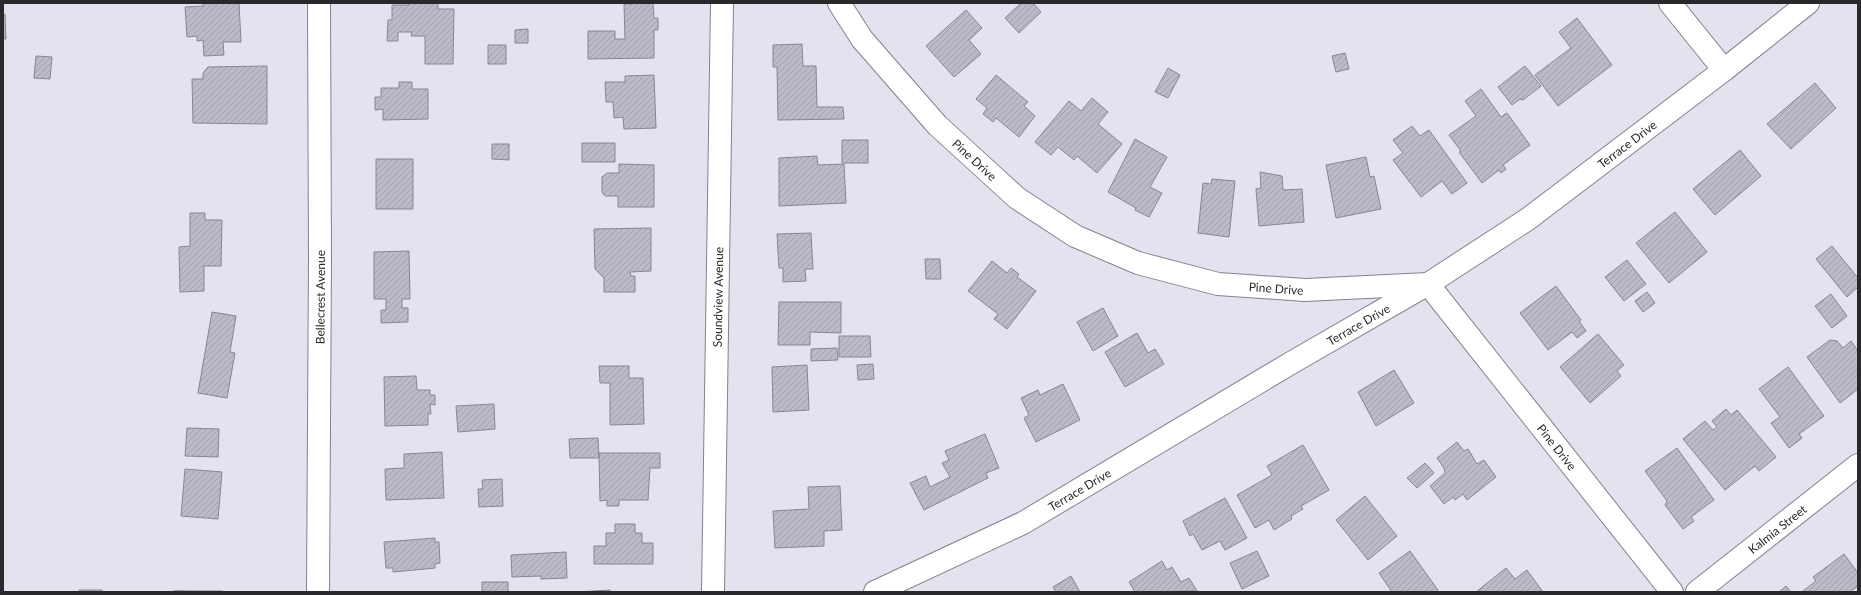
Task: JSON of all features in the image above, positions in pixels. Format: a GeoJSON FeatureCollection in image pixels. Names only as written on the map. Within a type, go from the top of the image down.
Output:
{"type":"FeatureCollection","features":[{"type":"Feature","properties":{"kind":"street","name":"Bellecrest Avenue"},"geometry":{"type":"LineString","coordinates":[[318,592],[320,265],[319,3]]}},
{"type":"Feature","properties":{"kind":"street","name":"Soundview Avenue"},"geometry":{"type":"LineString","coordinates":[[713,592],[722,3]]}},
{"type":"Feature","properties":{"kind":"street","name":"Pine Drive"},"geometry":{"type":"LineString","coordinates":[[839,3],[862,39],[938,125],[1017,198],[1075,236],[1138,263],[1218,284],[1305,290],[1428,284],[1672,592]]}},
{"type":"Feature","properties":{"kind":"street"},"geometry":{"type":"LineString","coordinates":[[1670,3],[1724,70]]}},
{"type":"Feature","properties":{"kind":"street","name":"Terrace Drive"},"geometry":{"type":"LineString","coordinates":[[875,592],[1023,523],[1428,284],[1528,219],[1724,70],[1808,3]]}},
{"type":"Feature","properties":{"kind":"street","name":"Kalmia Street"},"geometry":{"type":"LineString","coordinates":[[1697,592],[1858,465]]}},
{"type":"Feature","properties":{"kind":"building"},"geometry":{"type":"Polygon","coordinates":[[[203,3],[239,3],[241,42],[223,42],[224,55],[204,56],[203,40],[197,41],[197,36],[187,37],[185,7],[203,6],[203,3]]]}},
{"type":"Feature","properties":{"kind":"building"},"geometry":{"type":"Polygon","coordinates":[[[409,3],[438,3],[438,9],[454,9],[453,64],[425,64],[425,36],[411,36],[412,32],[398,32],[398,41],[387,41],[388,20],[392,20],[392,5],[409,5],[409,3]]]}},
{"type":"Feature","properties":{"kind":"building"},"geometry":{"type":"Polygon","coordinates":[[[653,3],[654,18],[658,18],[658,30],[654,30],[654,58],[588,59],[588,31],[615,31],[615,39],[625,39],[624,4],[653,3]]]}},
{"type":"Feature","properties":{"kind":"building"},"geometry":{"type":"Polygon","coordinates":[[[1021,3],[1033,3],[1041,12],[1019,33],[1005,18],[1021,3]]]}},
{"type":"Feature","properties":{"kind":"building"},"geometry":{"type":"Polygon","coordinates":[[[966,10],[982,28],[969,40],[981,54],[954,77],[926,46],[966,10]]]}},
{"type":"Feature","properties":{"kind":"building"},"geometry":{"type":"Polygon","coordinates":[[[5,14],[6,39],[3,39],[3,15],[5,14]]]}},
{"type":"Feature","properties":{"kind":"building"},"geometry":{"type":"Polygon","coordinates":[[[1577,18],[1612,65],[1558,106],[1535,75],[1571,48],[1559,32],[1577,18]]]}},
{"type":"Feature","properties":{"kind":"building"},"geometry":{"type":"Polygon","coordinates":[[[528,29],[528,43],[515,43],[515,30],[528,29]]]}},
{"type":"Feature","properties":{"kind":"building"},"geometry":{"type":"Polygon","coordinates":[[[802,44],[803,66],[816,66],[817,107],[843,107],[844,119],[778,120],[777,67],[773,67],[773,45],[802,44]]]}},
{"type":"Feature","properties":{"kind":"building"},"geometry":{"type":"Polygon","coordinates":[[[488,45],[506,45],[506,64],[488,64],[488,45]]]}},
{"type":"Feature","properties":{"kind":"building"},"geometry":{"type":"Polygon","coordinates":[[[1345,53],[1349,69],[1336,72],[1332,56],[1345,53]]]}},
{"type":"Feature","properties":{"kind":"building"},"geometry":{"type":"Polygon","coordinates":[[[36,56],[52,57],[50,79],[34,78],[36,56]]]}},
{"type":"Feature","properties":{"kind":"building"},"geometry":{"type":"Polygon","coordinates":[[[267,66],[267,124],[193,123],[192,79],[203,79],[203,73],[208,67],[267,66]]]}},
{"type":"Feature","properties":{"kind":"building"},"geometry":{"type":"Polygon","coordinates":[[[1525,66],[1541,86],[1523,100],[1520,99],[1512,105],[1498,87],[1525,66]]]}},
{"type":"Feature","properties":{"kind":"building"},"geometry":{"type":"Polygon","coordinates":[[[1168,68],[1180,75],[1168,98],[1155,92],[1168,68]]]}},
{"type":"Feature","properties":{"kind":"building"},"geometry":{"type":"Polygon","coordinates":[[[654,75],[656,128],[624,129],[623,117],[614,118],[613,102],[606,102],[605,82],[625,82],[625,76],[654,75]]]}},
{"type":"Feature","properties":{"kind":"building"},"geometry":{"type":"Polygon","coordinates":[[[996,75],[1028,102],[1024,106],[1035,116],[1019,137],[996,118],[993,122],[983,114],[987,108],[976,99],[996,75]]]}},
{"type":"Feature","properties":{"kind":"building"},"geometry":{"type":"Polygon","coordinates":[[[399,82],[412,82],[412,89],[428,89],[428,119],[383,120],[383,109],[375,110],[375,97],[381,97],[381,88],[399,88],[399,82]]]}},
{"type":"Feature","properties":{"kind":"building"},"geometry":{"type":"Polygon","coordinates":[[[1815,83],[1836,108],[1791,149],[1767,124],[1815,83]]]}},
{"type":"Feature","properties":{"kind":"building"},"geometry":{"type":"Polygon","coordinates":[[[1481,89],[1501,117],[1507,113],[1530,145],[1503,165],[1506,169],[1501,173],[1499,170],[1482,183],[1459,152],[1461,151],[1449,135],[1476,116],[1465,101],[1481,89]]]}},
{"type":"Feature","properties":{"kind":"building"},"geometry":{"type":"Polygon","coordinates":[[[1092,98],[1108,112],[1098,124],[1122,144],[1097,173],[1077,156],[1074,160],[1058,147],[1051,155],[1035,142],[1069,101],[1081,111],[1092,98]]]}},
{"type":"Feature","properties":{"kind":"building"},"geometry":{"type":"Polygon","coordinates":[[[1412,126],[1420,136],[1429,130],[1467,183],[1452,194],[1442,181],[1421,197],[1393,160],[1403,153],[1393,140],[1412,126]]]}},
{"type":"Feature","properties":{"kind":"building"},"geometry":{"type":"Polygon","coordinates":[[[1135,139],[1167,157],[1150,187],[1162,193],[1149,217],[1135,210],[1136,208],[1108,192],[1135,139]]]}},
{"type":"Feature","properties":{"kind":"building"},"geometry":{"type":"Polygon","coordinates":[[[842,140],[868,140],[868,163],[842,163],[842,140]]]}},
{"type":"Feature","properties":{"kind":"building"},"geometry":{"type":"Polygon","coordinates":[[[582,143],[615,143],[615,162],[582,162],[582,143]]]}},
{"type":"Feature","properties":{"kind":"building"},"geometry":{"type":"Polygon","coordinates":[[[492,144],[509,144],[509,160],[492,159],[492,144]]]}},
{"type":"Feature","properties":{"kind":"building"},"geometry":{"type":"Polygon","coordinates":[[[1740,150],[1761,176],[1715,215],[1693,189],[1740,150]]]}},
{"type":"Feature","properties":{"kind":"building"},"geometry":{"type":"Polygon","coordinates":[[[817,156],[818,165],[844,164],[846,203],[779,206],[779,158],[817,156]]]}},
{"type":"Feature","properties":{"kind":"building"},"geometry":{"type":"Polygon","coordinates":[[[1366,157],[1370,177],[1374,176],[1381,209],[1336,218],[1326,165],[1366,157]]]}},
{"type":"Feature","properties":{"kind":"building"},"geometry":{"type":"Polygon","coordinates":[[[376,159],[413,159],[413,209],[376,209],[376,159]]]}},
{"type":"Feature","properties":{"kind":"building"},"geometry":{"type":"Polygon","coordinates":[[[619,164],[654,165],[654,207],[618,207],[618,196],[605,196],[602,192],[602,177],[607,173],[619,173],[619,164]]]}},
{"type":"Feature","properties":{"kind":"building"},"geometry":{"type":"Polygon","coordinates":[[[1260,172],[1282,176],[1283,190],[1302,189],[1304,222],[1259,226],[1256,189],[1261,188],[1260,172]]]}},
{"type":"Feature","properties":{"kind":"building"},"geometry":{"type":"Polygon","coordinates":[[[1212,179],[1235,181],[1229,237],[1198,233],[1203,183],[1211,184],[1212,179]]]}},
{"type":"Feature","properties":{"kind":"building"},"geometry":{"type":"Polygon","coordinates":[[[1675,212],[1707,252],[1669,283],[1636,243],[1675,212]]]}},
{"type":"Feature","properties":{"kind":"building"},"geometry":{"type":"Polygon","coordinates":[[[190,213],[205,213],[205,220],[222,220],[221,266],[204,266],[204,291],[180,292],[179,247],[190,246],[190,213]]]}},
{"type":"Feature","properties":{"kind":"building"},"geometry":{"type":"Polygon","coordinates":[[[651,228],[651,271],[630,272],[631,276],[635,276],[635,292],[604,292],[604,278],[595,269],[594,229],[651,228]]]}},
{"type":"Feature","properties":{"kind":"building"},"geometry":{"type":"Polygon","coordinates":[[[811,233],[813,269],[805,269],[806,281],[783,282],[783,268],[779,268],[777,234],[811,233]]]}},
{"type":"Feature","properties":{"kind":"building"},"geometry":{"type":"Polygon","coordinates":[[[1832,246],[1858,278],[1858,287],[1847,297],[1816,259],[1832,246]]]}},
{"type":"Feature","properties":{"kind":"building"},"geometry":{"type":"Polygon","coordinates":[[[409,251],[410,299],[402,299],[402,308],[408,308],[408,322],[381,323],[381,310],[386,310],[386,299],[374,299],[374,252],[409,251]]]}},
{"type":"Feature","properties":{"kind":"building"},"geometry":{"type":"Polygon","coordinates":[[[925,259],[940,259],[941,279],[926,279],[925,259]]]}},
{"type":"Feature","properties":{"kind":"building"},"geometry":{"type":"Polygon","coordinates":[[[1627,260],[1646,284],[1624,301],[1605,277],[1627,260]]]}},
{"type":"Feature","properties":{"kind":"building"},"geometry":{"type":"Polygon","coordinates":[[[992,261],[1007,273],[1011,268],[1019,274],[1017,277],[1036,291],[1007,329],[994,319],[998,314],[968,291],[992,261]]]}},
{"type":"Feature","properties":{"kind":"building"},"geometry":{"type":"Polygon","coordinates":[[[1556,286],[1581,320],[1579,321],[1586,331],[1577,338],[1572,332],[1548,350],[1520,313],[1556,286]]]}},
{"type":"Feature","properties":{"kind":"building"},"geometry":{"type":"Polygon","coordinates":[[[1647,292],[1655,303],[1643,312],[1635,301],[1647,292]]]}},
{"type":"Feature","properties":{"kind":"building"},"geometry":{"type":"Polygon","coordinates":[[[1831,294],[1847,316],[1832,328],[1815,306],[1831,294]]]}},
{"type":"Feature","properties":{"kind":"building"},"geometry":{"type":"Polygon","coordinates":[[[779,302],[841,302],[841,333],[810,332],[810,345],[778,345],[779,302]]]}},
{"type":"Feature","properties":{"kind":"building"},"geometry":{"type":"Polygon","coordinates":[[[1103,308],[1118,336],[1093,351],[1077,322],[1103,308]]]}},
{"type":"Feature","properties":{"kind":"building"},"geometry":{"type":"Polygon","coordinates":[[[212,312],[236,316],[230,352],[235,353],[227,398],[198,393],[212,312]]]}},
{"type":"Feature","properties":{"kind":"building"},"geometry":{"type":"Polygon","coordinates":[[[1137,333],[1148,353],[1155,349],[1164,364],[1125,387],[1105,352],[1137,333]]]}},
{"type":"Feature","properties":{"kind":"building"},"geometry":{"type":"Polygon","coordinates":[[[1598,334],[1624,365],[1617,371],[1621,376],[1590,403],[1560,367],[1598,334]]]}},
{"type":"Feature","properties":{"kind":"building"},"geometry":{"type":"Polygon","coordinates":[[[839,336],[870,336],[871,357],[839,357],[839,336]]]}},
{"type":"Feature","properties":{"kind":"building"},"geometry":{"type":"Polygon","coordinates":[[[1830,340],[1837,341],[1843,348],[1851,341],[1858,351],[1858,389],[1840,403],[1807,357],[1830,340]]]}},
{"type":"Feature","properties":{"kind":"building"},"geometry":{"type":"Polygon","coordinates":[[[837,348],[838,360],[811,361],[811,349],[837,348]]]}},
{"type":"Feature","properties":{"kind":"building"},"geometry":{"type":"Polygon","coordinates":[[[873,364],[874,379],[858,380],[857,365],[873,364]]]}},
{"type":"Feature","properties":{"kind":"building"},"geometry":{"type":"Polygon","coordinates":[[[807,365],[809,410],[773,412],[772,367],[807,365]]]}},
{"type":"Feature","properties":{"kind":"building"},"geometry":{"type":"Polygon","coordinates":[[[599,366],[629,366],[629,378],[643,378],[644,424],[610,425],[610,383],[600,383],[599,366]]]}},
{"type":"Feature","properties":{"kind":"building"},"geometry":{"type":"Polygon","coordinates":[[[1788,367],[1824,416],[1799,434],[1802,438],[1789,448],[1771,423],[1780,417],[1759,389],[1788,367]]]}},
{"type":"Feature","properties":{"kind":"building"},"geometry":{"type":"Polygon","coordinates":[[[1394,370],[1414,403],[1376,426],[1358,392],[1394,370]]]}},
{"type":"Feature","properties":{"kind":"building"},"geometry":{"type":"Polygon","coordinates":[[[416,376],[417,390],[430,390],[430,395],[435,395],[435,405],[430,404],[431,414],[428,414],[428,425],[385,426],[384,377],[416,376]]]}},
{"type":"Feature","properties":{"kind":"building"},"geometry":{"type":"Polygon","coordinates":[[[1063,384],[1080,420],[1036,442],[1024,418],[1029,415],[1021,398],[1038,390],[1040,395],[1063,384]]]}},
{"type":"Feature","properties":{"kind":"building"},"geometry":{"type":"Polygon","coordinates":[[[494,404],[495,429],[458,432],[456,406],[494,404]]]}},
{"type":"Feature","properties":{"kind":"building"},"geometry":{"type":"Polygon","coordinates":[[[1726,409],[1731,415],[1737,410],[1776,457],[1759,471],[1755,466],[1725,490],[1683,439],[1705,421],[1713,430],[1717,427],[1712,421],[1726,409]]]}},
{"type":"Feature","properties":{"kind":"building"},"geometry":{"type":"Polygon","coordinates":[[[187,428],[219,429],[218,457],[185,456],[187,428]]]}},
{"type":"Feature","properties":{"kind":"building"},"geometry":{"type":"Polygon","coordinates":[[[985,434],[999,468],[986,473],[988,478],[924,510],[910,483],[926,476],[930,487],[950,477],[942,463],[949,460],[945,451],[985,434]]]}},
{"type":"Feature","properties":{"kind":"building"},"geometry":{"type":"Polygon","coordinates":[[[598,438],[599,458],[570,458],[569,439],[598,438]]]}},
{"type":"Feature","properties":{"kind":"building"},"geometry":{"type":"Polygon","coordinates":[[[1457,442],[1464,451],[1468,449],[1477,464],[1484,460],[1496,477],[1467,500],[1463,494],[1455,500],[1453,497],[1444,504],[1430,486],[1445,473],[1444,468],[1437,458],[1457,442]]]}},
{"type":"Feature","properties":{"kind":"building"},"geometry":{"type":"Polygon","coordinates":[[[1303,445],[1329,490],[1301,506],[1303,509],[1291,516],[1292,519],[1274,530],[1269,520],[1255,528],[1237,495],[1272,475],[1267,466],[1303,445]]]}},
{"type":"Feature","properties":{"kind":"building"},"geometry":{"type":"Polygon","coordinates":[[[1677,448],[1714,500],[1691,517],[1694,521],[1683,529],[1665,505],[1667,501],[1645,471],[1677,448]]]}},
{"type":"Feature","properties":{"kind":"building"},"geometry":{"type":"Polygon","coordinates":[[[442,452],[444,498],[386,500],[385,469],[404,468],[404,454],[442,452]]]}},
{"type":"Feature","properties":{"kind":"building"},"geometry":{"type":"Polygon","coordinates":[[[599,453],[660,453],[660,468],[650,468],[648,500],[619,500],[619,506],[607,506],[607,500],[600,501],[599,453]]]}},
{"type":"Feature","properties":{"kind":"building"},"geometry":{"type":"Polygon","coordinates":[[[1425,463],[1434,473],[1417,488],[1407,478],[1425,463]]]}},
{"type":"Feature","properties":{"kind":"building"},"geometry":{"type":"Polygon","coordinates":[[[185,469],[222,472],[218,519],[181,516],[185,469]]]}},
{"type":"Feature","properties":{"kind":"building"},"geometry":{"type":"Polygon","coordinates":[[[502,479],[503,506],[479,507],[478,489],[483,489],[482,480],[502,479]]]}},
{"type":"Feature","properties":{"kind":"building"},"geometry":{"type":"Polygon","coordinates":[[[840,486],[842,530],[824,531],[824,546],[775,548],[773,511],[809,509],[808,487],[840,486]]]}},
{"type":"Feature","properties":{"kind":"building"},"geometry":{"type":"Polygon","coordinates":[[[1365,496],[1397,536],[1368,560],[1336,520],[1365,496]]]}},
{"type":"Feature","properties":{"kind":"building"},"geometry":{"type":"Polygon","coordinates":[[[1225,498],[1247,538],[1225,550],[1220,541],[1202,550],[1193,534],[1190,536],[1183,521],[1225,498]]]}},
{"type":"Feature","properties":{"kind":"building"},"geometry":{"type":"Polygon","coordinates":[[[615,524],[635,524],[635,533],[642,533],[642,543],[653,543],[653,564],[594,564],[594,546],[606,546],[606,533],[615,533],[615,524]]]}},
{"type":"Feature","properties":{"kind":"building"},"geometry":{"type":"Polygon","coordinates":[[[435,538],[435,542],[439,542],[440,563],[435,564],[435,568],[393,572],[393,568],[386,568],[384,542],[435,538]]]}},
{"type":"Feature","properties":{"kind":"building"},"geometry":{"type":"Polygon","coordinates":[[[1257,551],[1269,576],[1242,589],[1230,563],[1257,551]]]}},
{"type":"Feature","properties":{"kind":"building"},"geometry":{"type":"Polygon","coordinates":[[[1410,551],[1438,590],[1436,592],[1392,592],[1379,573],[1410,551]]]}},
{"type":"Feature","properties":{"kind":"building"},"geometry":{"type":"Polygon","coordinates":[[[566,552],[567,578],[541,579],[541,576],[512,577],[511,555],[566,552]]]}},
{"type":"Feature","properties":{"kind":"building"},"geometry":{"type":"Polygon","coordinates":[[[1844,554],[1858,573],[1858,586],[1850,592],[1803,591],[1816,581],[1813,577],[1844,554]]]}},
{"type":"Feature","properties":{"kind":"building"},"geometry":{"type":"Polygon","coordinates":[[[1162,561],[1167,570],[1172,567],[1181,582],[1189,578],[1197,591],[1135,592],[1129,582],[1162,561]]]}},
{"type":"Feature","properties":{"kind":"building"},"geometry":{"type":"Polygon","coordinates":[[[1506,568],[1515,579],[1527,570],[1543,592],[1476,592],[1506,568]]]}},
{"type":"Feature","properties":{"kind":"building"},"geometry":{"type":"Polygon","coordinates":[[[1071,576],[1080,592],[1056,592],[1053,587],[1071,576]]]}},
{"type":"Feature","properties":{"kind":"building"},"geometry":{"type":"Polygon","coordinates":[[[482,582],[508,582],[508,592],[482,592],[482,582]]]}},
{"type":"Feature","properties":{"kind":"building"},"geometry":{"type":"Polygon","coordinates":[[[1786,586],[1791,592],[1779,592],[1786,586]]]}},
{"type":"Feature","properties":{"kind":"building"},"geometry":{"type":"Polygon","coordinates":[[[79,590],[102,590],[102,592],[79,592],[79,590]]]}},
{"type":"Feature","properties":{"kind":"building"},"geometry":{"type":"Polygon","coordinates":[[[610,590],[610,592],[577,592],[610,590]]]}},
{"type":"Feature","properties":{"kind":"building"},"geometry":{"type":"Polygon","coordinates":[[[174,591],[223,591],[223,592],[174,591]]]}}]}
